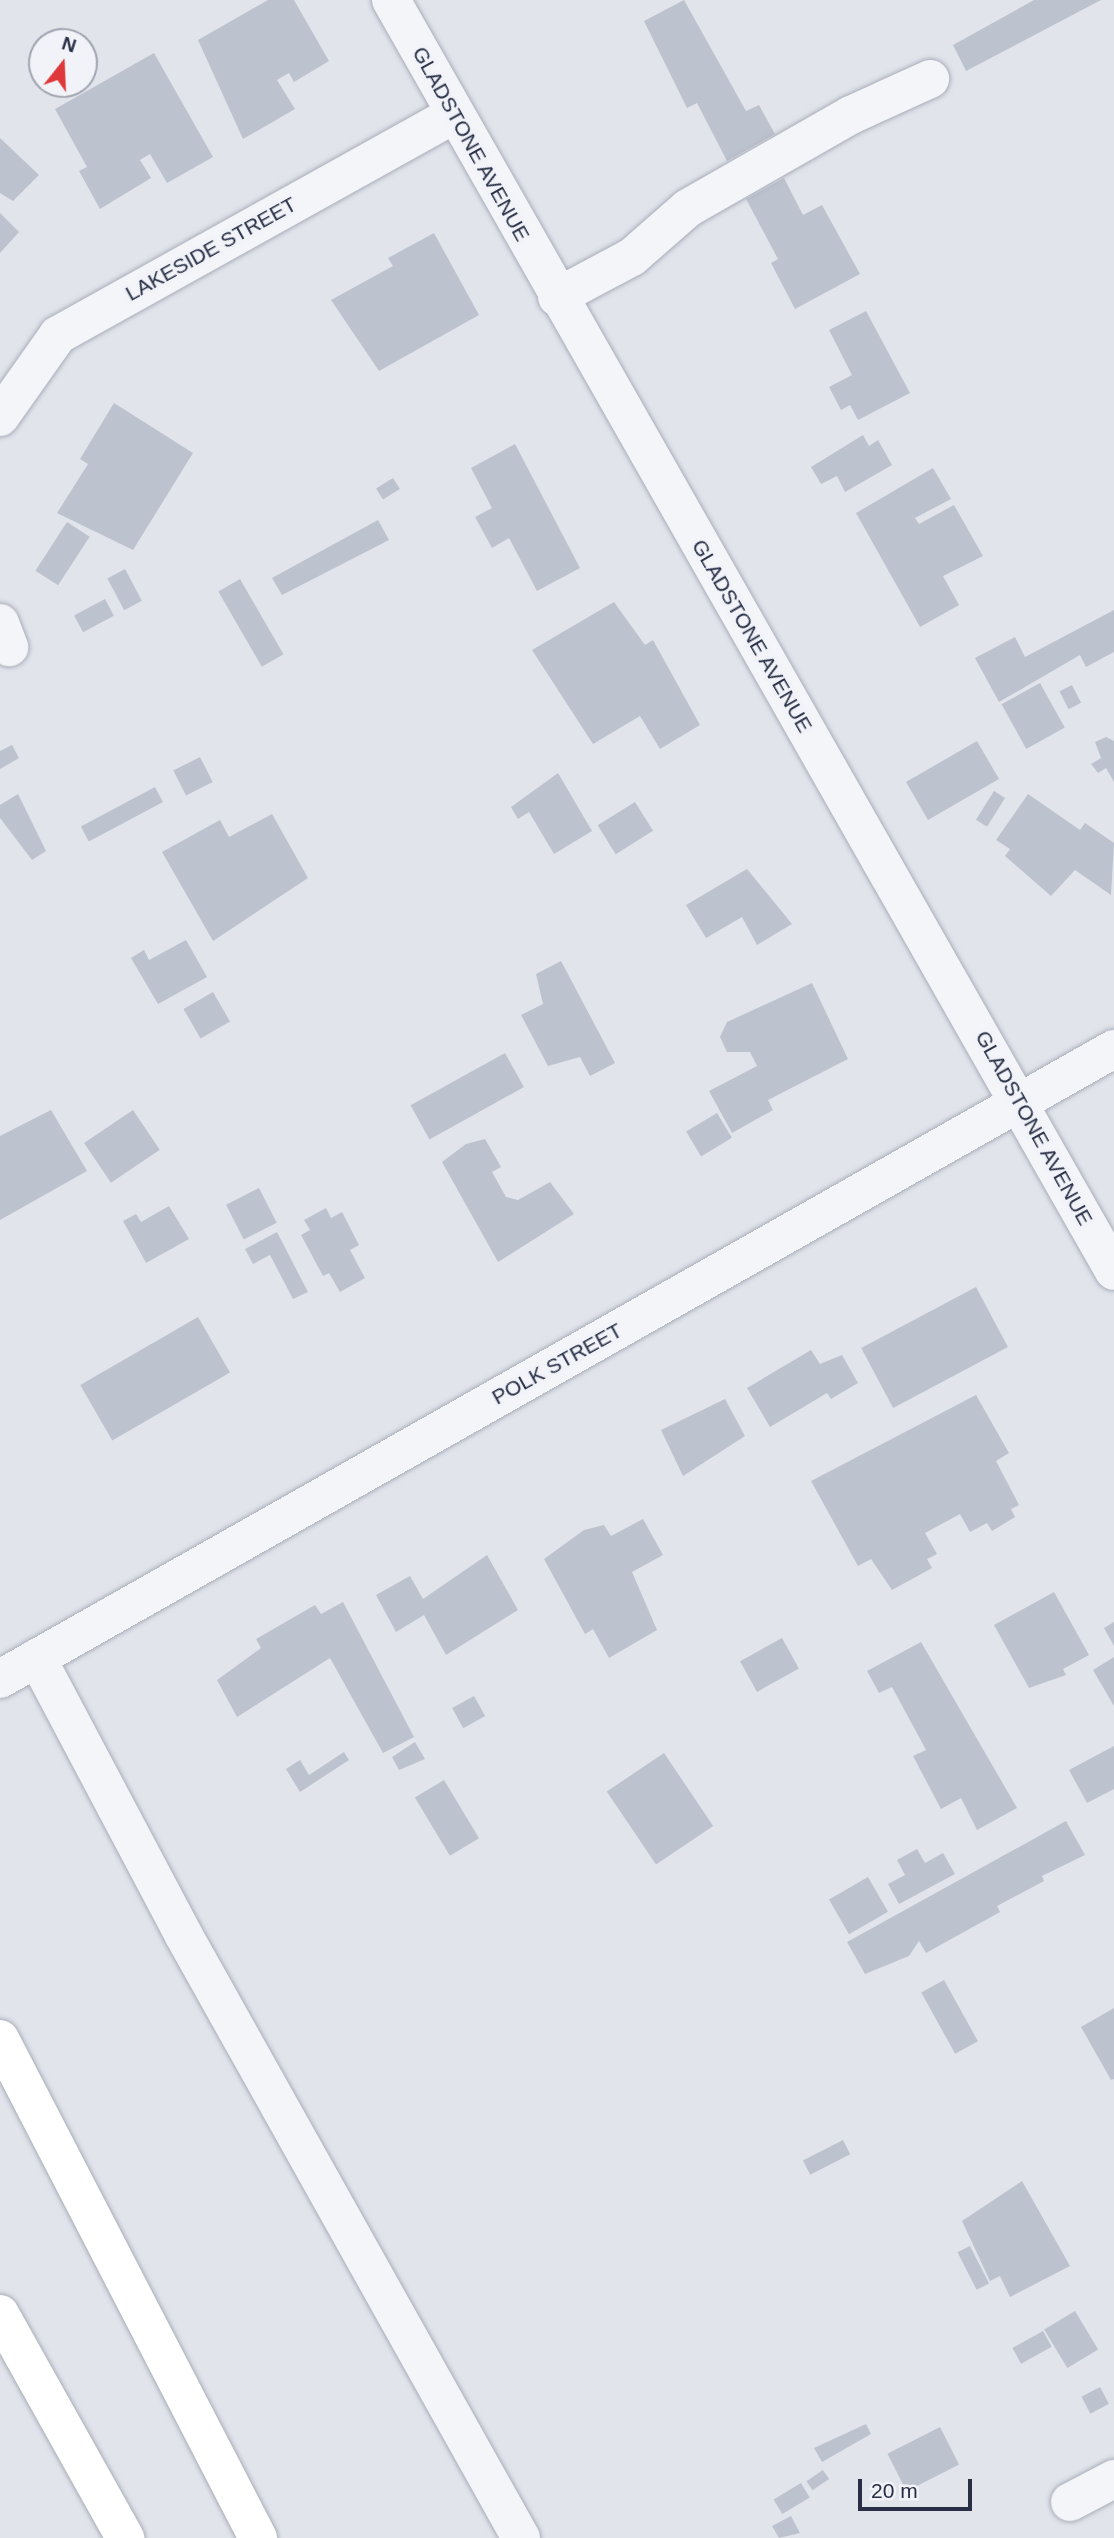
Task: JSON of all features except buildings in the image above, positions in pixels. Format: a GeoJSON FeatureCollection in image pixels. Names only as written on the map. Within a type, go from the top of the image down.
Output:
{"type":"FeatureCollection","features":[{"type":"Feature","properties":{"kind":"highway"},"geometry":{"type":"LineString","coordinates":[[0,2039],[258,2538]]}},
{"type":"Feature","properties":{"kind":"highway"},"geometry":{"type":"LineString","coordinates":[[0,2314],[125,2538]]}},
{"type":"Feature","properties":{"kind":"street","name":"GLADSTONE AVENUE"},"geometry":{"type":"LineString","coordinates":[[391,0],[453,115],[1020,1102],[1114,1271]]}},
{"type":"Feature","properties":{"kind":"street"},"geometry":{"type":"LineString","coordinates":[[557,297],[632,257],[688,208],[851,115],[930,79]]}},
{"type":"Feature","properties":{"kind":"street","name":"LAKESIDE STREET"},"geometry":{"type":"LineString","coordinates":[[0,417],[58,335],[453,115]]}},
{"type":"Feature","properties":{"kind":"street","name":"POLK STREET"},"geometry":{"type":"LineString","coordinates":[[0,1679],[1114,1049]]}},
{"type":"Feature","properties":{"kind":"street"},"geometry":{"type":"LineString","coordinates":[[37,1658],[183,1934],[522,2538]]}},
{"type":"Feature","properties":{"kind":"street"},"geometry":{"type":"LineString","coordinates":[[1070,2502],[1114,2479]]}}]}
